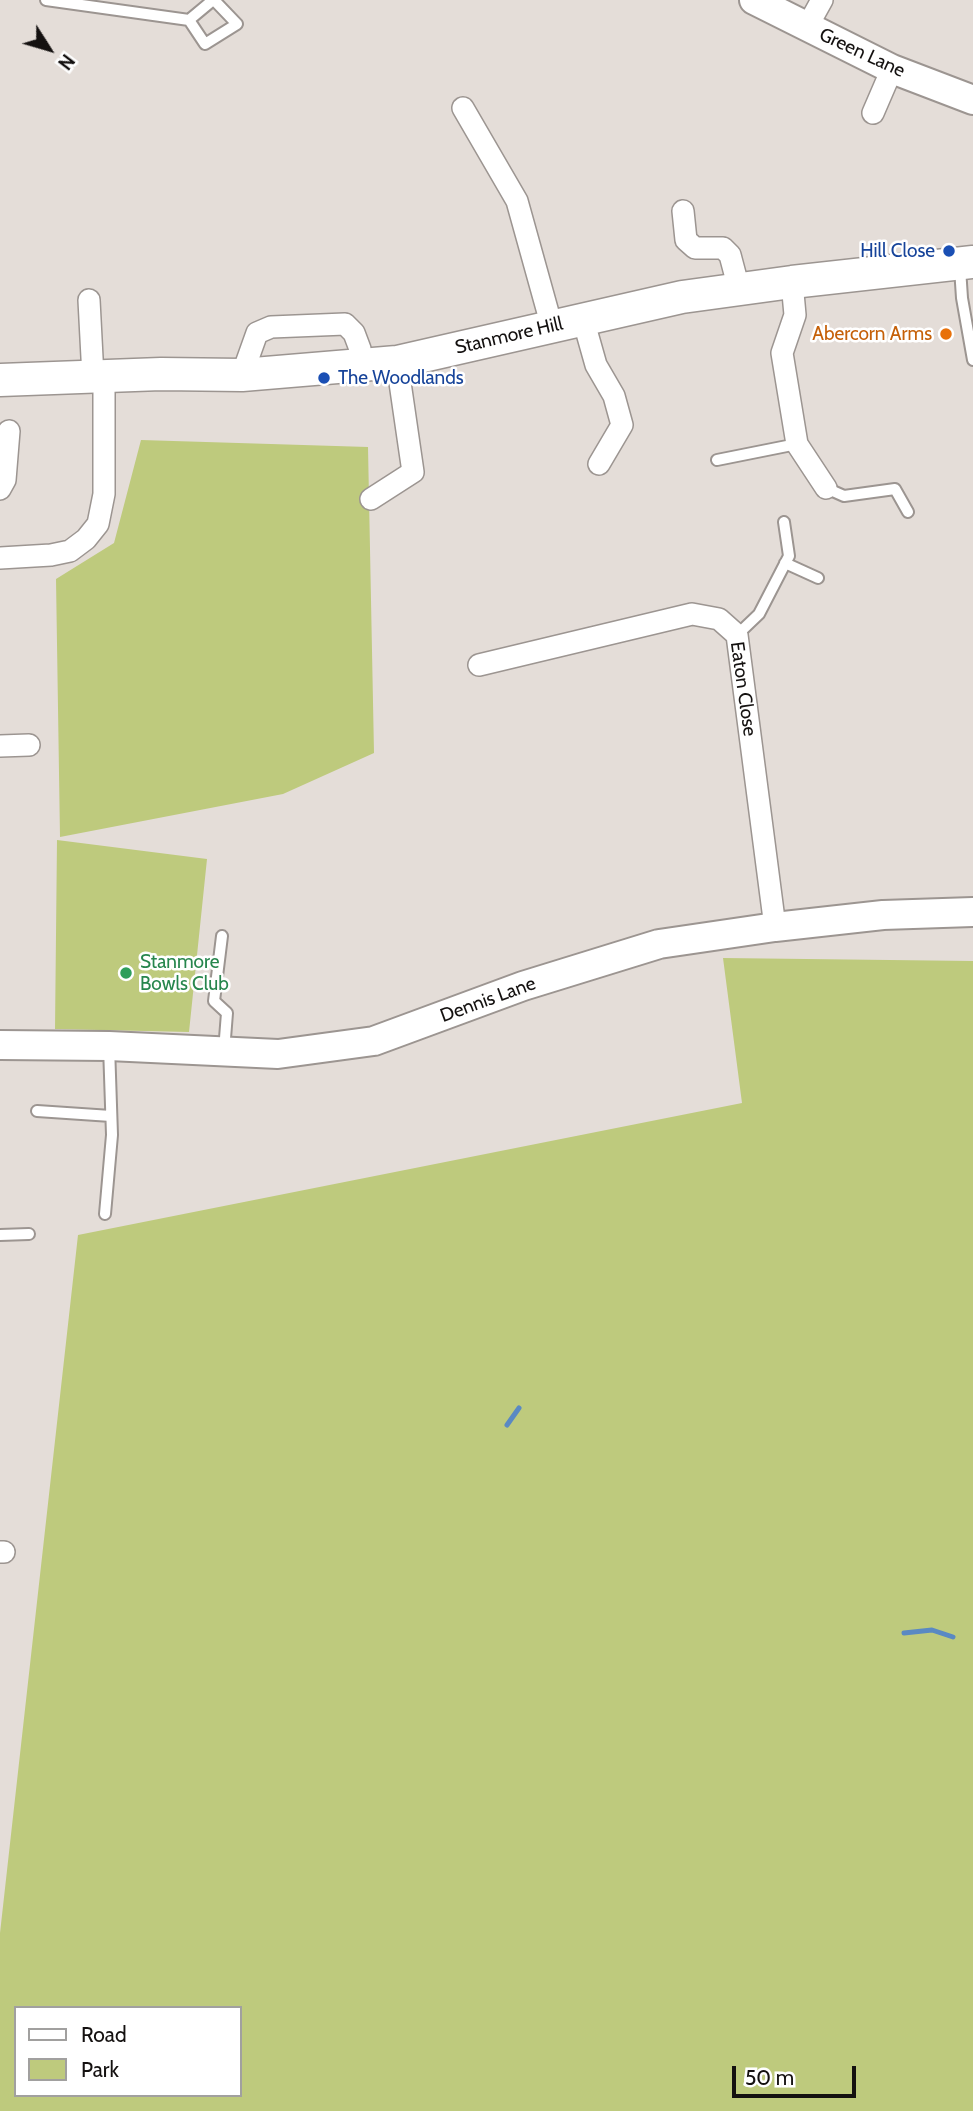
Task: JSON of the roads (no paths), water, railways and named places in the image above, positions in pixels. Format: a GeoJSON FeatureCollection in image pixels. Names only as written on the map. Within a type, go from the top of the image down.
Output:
{"type":"FeatureCollection","features":[{"type":"Feature","properties":{"kind":"main road","name":"Stanmore Hill"},"geometry":{"type":"LineString","coordinates":[[0,380],[242,374],[397,362],[682,297],[792,282],[966,264]]}},
{"type":"Feature","properties":{"kind":"street","name":"Green Lane"},"geometry":{"type":"LineString","coordinates":[[754,0],[892,69],[973,100]]}},
{"type":"Feature","properties":{"kind":"street"},"geometry":{"type":"LineString","coordinates":[[807,27],[822,0]]}},
{"type":"Feature","properties":{"kind":"street"},"geometry":{"type":"LineString","coordinates":[[873,113],[892,69]]}},
{"type":"Feature","properties":{"kind":"street"},"geometry":{"type":"LineString","coordinates":[[463,108],[517,201],[552,327]]}},
{"type":"Feature","properties":{"kind":"street"},"geometry":{"type":"LineString","coordinates":[[683,211],[686,240],[695,248],[723,248],[730,255],[739,289]]}},
{"type":"Feature","properties":{"kind":"street"},"geometry":{"type":"LineString","coordinates":[[792,282],[795,315],[782,353],[797,444],[826,488]]}},
{"type":"Feature","properties":{"kind":"street"},"geometry":{"type":"LineString","coordinates":[[0,558],[70,551],[86,539],[98,524],[104,494],[99,377],[89,300]]}},
{"type":"Feature","properties":{"kind":"street"},"geometry":{"type":"LineString","coordinates":[[583,319],[596,365],[614,396],[622,425],[599,464]]}},
{"type":"Feature","properties":{"kind":"street"},"geometry":{"type":"LineString","coordinates":[[242,374],[257,333],[271,327],[345,324],[354,333],[360,349],[358,366]]}},
{"type":"Feature","properties":{"kind":"street"},"geometry":{"type":"LineString","coordinates":[[372,499],[413,472],[397,362]]}},
{"type":"Feature","properties":{"kind":"street"},"geometry":{"type":"LineString","coordinates":[[0,489],[5,480],[9,431]]}},
{"type":"Feature","properties":{"kind":"street","name":"Eaton Close"},"geometry":{"type":"LineString","coordinates":[[479,665],[692,614],[719,619],[737,635],[775,927]]}},
{"type":"Feature","properties":{"kind":"street"},"geometry":{"type":"LineString","coordinates":[[0,746],[29,745]]}},
{"type":"Feature","properties":{"kind":"street","name":"Dennis Lane"},"geometry":{"type":"LineString","coordinates":[[0,1045],[109,1046],[278,1054],[374,1041],[523,986],[659,944],[883,915],[973,912]]}},
{"type":"Feature","properties":{"kind":"lane"},"geometry":{"type":"LineString","coordinates":[[46,0],[189,20],[213,0],[237,24],[205,44],[189,20]]}},
{"type":"Feature","properties":{"kind":"lane"},"geometry":{"type":"LineString","coordinates":[[966,264],[962,298],[973,360]]}},
{"type":"Feature","properties":{"kind":"lane"},"geometry":{"type":"LineString","coordinates":[[717,460],[797,444]]}},
{"type":"Feature","properties":{"kind":"lane"},"geometry":{"type":"LineString","coordinates":[[826,488],[844,496],[895,489],[908,512]]}},
{"type":"Feature","properties":{"kind":"lane"},"geometry":{"type":"LineString","coordinates":[[737,635],[759,614],[789,556],[784,522]]}},
{"type":"Feature","properties":{"kind":"lane"},"geometry":{"type":"LineString","coordinates":[[785,563],[818,578]]}},
{"type":"Feature","properties":{"kind":"lane"},"geometry":{"type":"LineString","coordinates":[[222,936],[214,1001],[227,1013],[224,1051]]}},
{"type":"Feature","properties":{"kind":"lane"},"geometry":{"type":"LineString","coordinates":[[105,1214],[112,1135],[109,1046]]}},
{"type":"Feature","properties":{"kind":"lane"},"geometry":{"type":"LineString","coordinates":[[37,1111],[111,1116]]}},
{"type":"Feature","properties":{"kind":"lane"},"geometry":{"type":"LineString","coordinates":[[0,1235],[29,1234]]}},
{"type":"Feature","properties":{"kind":"waterway"},"geometry":{"type":"LineString","coordinates":[[507,1425],[519,1408]]}},
{"type":"Feature","properties":{"kind":"waterway"},"geometry":{"type":"LineString","coordinates":[[904,1633],[932,1630],[953,1637]]}},
{"type":"Feature","properties":{"kind":"place","name":"Hill Close"},"geometry":{"type":"Point","coordinates":[949,251]}},
{"type":"Feature","properties":{"kind":"place","name":"Abercorn Arms"},"geometry":{"type":"Point","coordinates":[946,334]}},
{"type":"Feature","properties":{"kind":"place","name":"The Woodlands"},"geometry":{"type":"Point","coordinates":[324,378]}},
{"type":"Feature","properties":{"kind":"place","name":"Stanmore Bowls Club"},"geometry":{"type":"Point","coordinates":[126,973]}}]}
